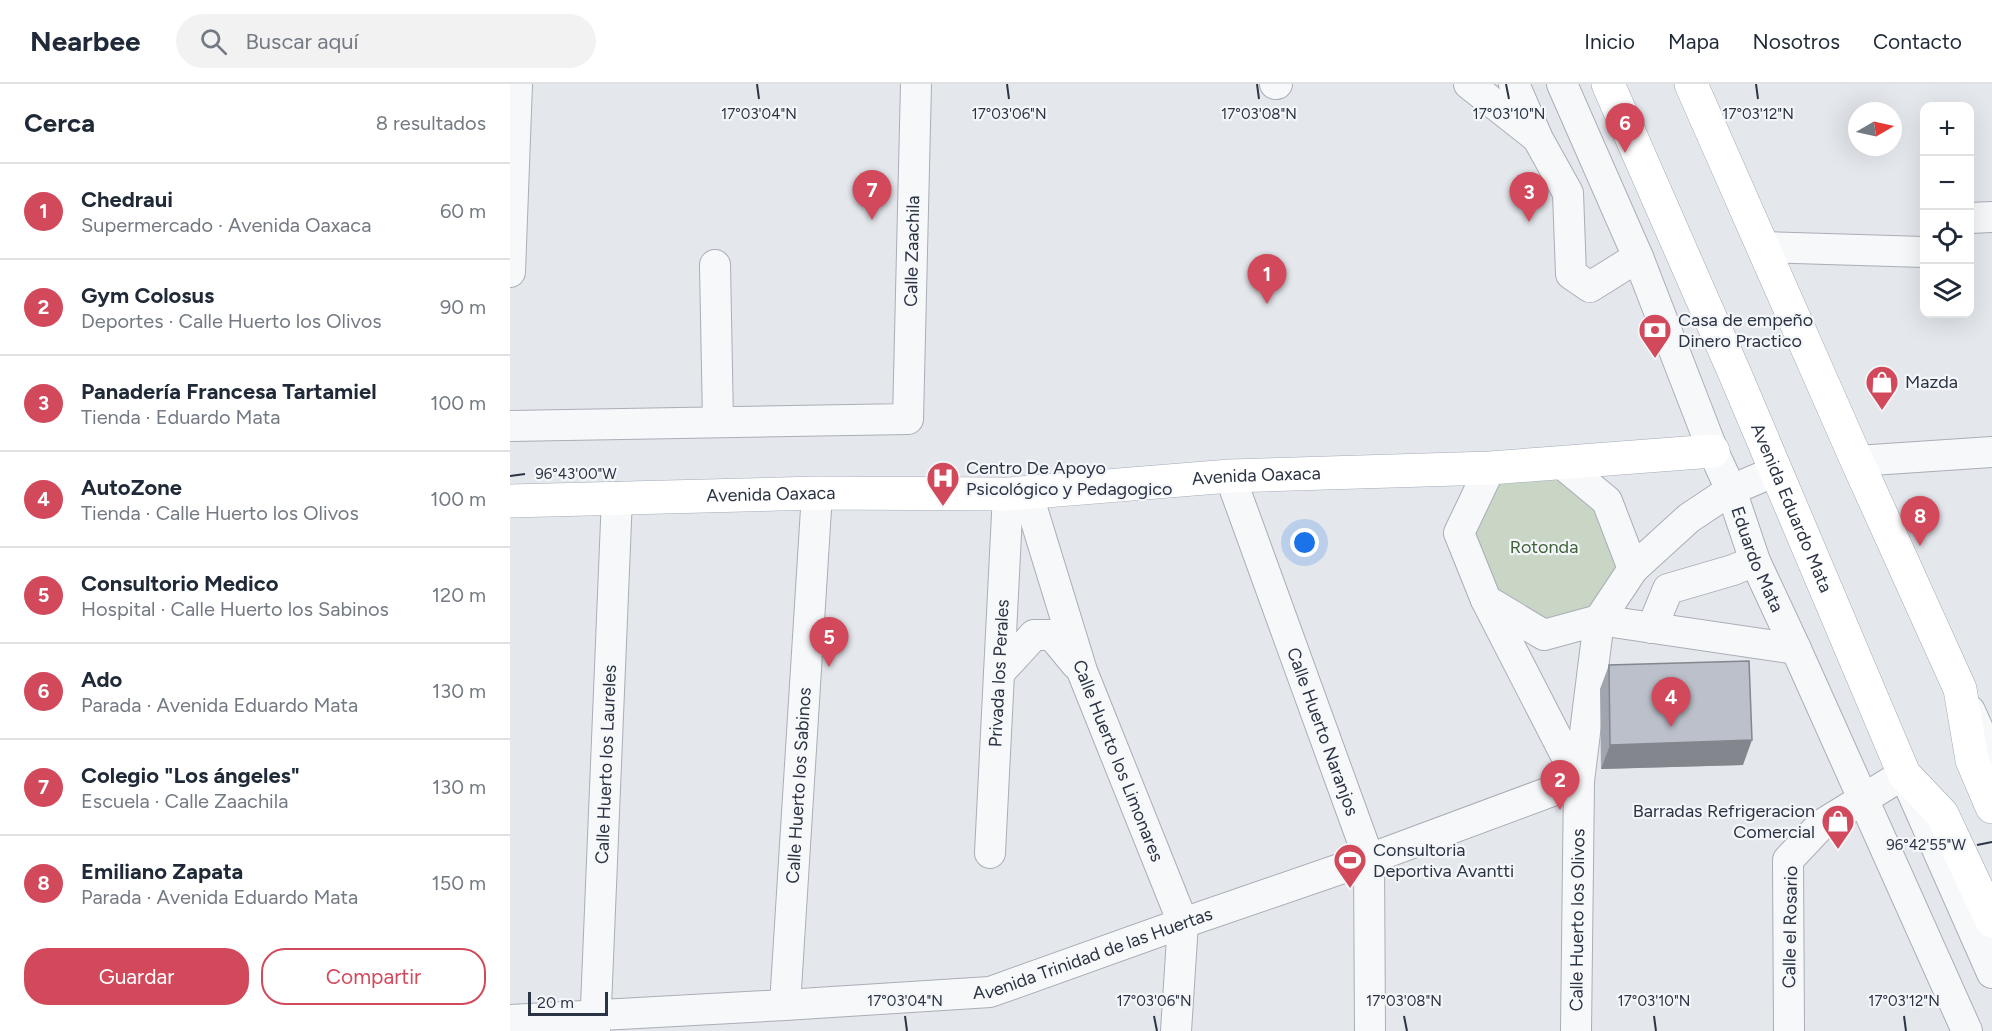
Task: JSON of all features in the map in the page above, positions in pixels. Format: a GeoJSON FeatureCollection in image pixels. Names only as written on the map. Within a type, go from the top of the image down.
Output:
{"type":"FeatureCollection","features":[{"type":"Feature","properties":{"kind":"main road","name":"Avenida Eduardo Mata"},"geometry":{"type":"LineString","coordinates":[[1608,84],[1776,471],[1904,774],[1942,814],[1992,921]]}},
{"type":"Feature","properties":{"kind":"main road"},"geometry":{"type":"LineString","coordinates":[[1691,84],[1960,689],[1972,760],[1992,807]]}},
{"type":"Feature","properties":{"kind":"main road","name":"Avenida Oaxaca"},"geometry":{"type":"LineString","coordinates":[[510,501],[817,493],[1017,493],[1230,476],[1490,468],[1713,451]]}},
{"type":"Feature","properties":{"kind":"street"},"geometry":{"type":"LineString","coordinates":[[510,272],[517,84]]}},
{"type":"Feature","properties":{"kind":"street","name":"Calle Zaachila"},"geometry":{"type":"LineString","coordinates":[[718,422],[908,419],[916,84]]}},
{"type":"Feature","properties":{"kind":"street"},"geometry":{"type":"LineString","coordinates":[[1469,84],[1538,139]]}},
{"type":"Feature","properties":{"kind":"street"},"geometry":{"type":"LineString","coordinates":[[1514,84],[1538,139],[1568,193],[1571,274],[1590,287],[1638,257]]}},
{"type":"Feature","properties":{"kind":"street","name":"Eduardo Mata"},"geometry":{"type":"LineString","coordinates":[[1562,84],[1638,257],[1713,451],[1731,490],[1755,561],[1966,1031]]}},
{"type":"Feature","properties":{"kind":"street"},"geometry":{"type":"LineString","coordinates":[[1568,193],[1602,178]]}},
{"type":"Feature","properties":{"kind":"street"},"geometry":{"type":"LineString","coordinates":[[1974,218],[1992,217]]}},
{"type":"Feature","properties":{"kind":"street"},"geometry":{"type":"LineString","coordinates":[[1763,247],[1920,252]]}},
{"type":"Feature","properties":{"kind":"street"},"geometry":{"type":"LineString","coordinates":[[510,426],[718,422],[715,265]]}},
{"type":"Feature","properties":{"kind":"street"},"geometry":{"type":"LineString","coordinates":[[1857,461],[1992,452]]}},
{"type":"Feature","properties":{"kind":"street"},"geometry":{"type":"LineString","coordinates":[[1560,462],[1607,501],[1633,569]]}},
{"type":"Feature","properties":{"kind":"street"},"geometry":{"type":"LineString","coordinates":[[1490,468],[1459,533],[1486,600],[1580,781]]}},
{"type":"Feature","properties":{"kind":"street","name":"Calle Huerto los Olivos"},"geometry":{"type":"LineString","coordinates":[[1576,1031],[1580,781],[1599,620],[1633,569],[1689,518],[1731,490],[1776,471]]}},
{"type":"Feature","properties":{"kind":"street","name":"Calle Huerto Naranjos"},"geometry":{"type":"LineString","coordinates":[[1230,476],[1369,859],[1370,1031]]}},
{"type":"Feature","properties":{"kind":"street","name":"Calle Huerto los Sabinos"},"geometry":{"type":"LineString","coordinates":[[785,1005],[817,493]]}},
{"type":"Feature","properties":{"kind":"street","name":"Calle Huerto los Limonares"},"geometry":{"type":"LineString","coordinates":[[1017,493],[1082,671],[1183,923],[1176,1031]]}},
{"type":"Feature","properties":{"kind":"street","name":"Privada los Perales"},"geometry":{"type":"LineString","coordinates":[[990,853],[999,673],[1017,493]]}},
{"type":"Feature","properties":{"kind":"street","name":"Calle Huerto los Laureles"},"geometry":{"type":"LineString","coordinates":[[595,1023],[617,497]]}},
{"type":"Feature","properties":{"kind":"street"},"geometry":{"type":"LineString","coordinates":[[1652,628],[1668,589],[1733,570],[1755,561]]}},
{"type":"Feature","properties":{"kind":"street"},"geometry":{"type":"LineString","coordinates":[[1486,600],[1544,635],[1599,620],[1796,649]]}},
{"type":"Feature","properties":{"kind":"street"},"geometry":{"type":"LineString","coordinates":[[999,673],[1034,635],[1052,635],[1082,671]]}},
{"type":"Feature","properties":{"kind":"street"},"geometry":{"type":"LineString","coordinates":[[1960,689],[1992,760]]}},
{"type":"Feature","properties":{"kind":"street"},"geometry":{"type":"LineString","coordinates":[[1904,774],[1992,973]]}},
{"type":"Feature","properties":{"kind":"street","name":"Calle el Rosario"},"geometry":{"type":"LineString","coordinates":[[1789,1031],[1788,860],[1821,825],[1904,774]]}},
{"type":"Feature","properties":{"kind":"street","name":"Avenida Trinidad de las Huertas"},"geometry":{"type":"LineString","coordinates":[[510,1020],[595,1023],[785,1005],[990,992],[1369,859],[1580,781]]}},
{"type":"Feature","properties":{"kind":"green space","name":"Rotonda"},"geometry":{"type":"Polygon","coordinates":[[[1559,466],[1606,503],[1625,569],[1596,614],[1545,631],[1490,600],[1463,533],[1494,468],[1559,466]]]}},
{"type":"Feature","properties":{"kind":"building"},"geometry":{"type":"Polygon","coordinates":[[[1749,661],[1752,740],[1610,745],[1609,665],[1749,661]]]}},
{"type":"Feature","properties":{"kind":"place","name":"Ado"},"geometry":{"type":"Point","coordinates":[1625,153]}},
{"type":"Feature","properties":{"kind":"place","name":"Colegio \"Los ángeles\""},"geometry":{"type":"Point","coordinates":[872,220]}},
{"type":"Feature","properties":{"kind":"place","name":"Panadería Francesa Tartamiel"},"geometry":{"type":"Point","coordinates":[1529,222]}},
{"type":"Feature","properties":{"kind":"place","name":"Chedraui"},"geometry":{"type":"Point","coordinates":[1267,304]}},
{"type":"Feature","properties":{"kind":"place","name":"Casa de empeño Dinero Practico"},"geometry":{"type":"Point","coordinates":[1655,359]}},
{"type":"Feature","properties":{"kind":"place","name":"Mazda"},"geometry":{"type":"Point","coordinates":[1882,411]}},
{"type":"Feature","properties":{"kind":"place","name":"Centro De Apoyo Psicológico y Pedagogico"},"geometry":{"type":"Point","coordinates":[943,507]}},
{"type":"Feature","properties":{"kind":"place","name":"Emiliano Zapata"},"geometry":{"type":"Point","coordinates":[1920,546]}},
{"type":"Feature","properties":{"kind":"place","name":"Consultorio Medico"},"geometry":{"type":"Point","coordinates":[829,667]}},
{"type":"Feature","properties":{"kind":"place","name":"AutoZone"},"geometry":{"type":"Point","coordinates":[1671,727]}},
{"type":"Feature","properties":{"kind":"place","name":"Gym Colosus"},"geometry":{"type":"Point","coordinates":[1560,810]}},
{"type":"Feature","properties":{"kind":"place","name":"Barradas Refrigeracion Comercial"},"geometry":{"type":"Point","coordinates":[1838,850]}},
{"type":"Feature","properties":{"kind":"place","name":"Consultoria Deportiva Avantti"},"geometry":{"type":"Point","coordinates":[1350,889]}}]}
